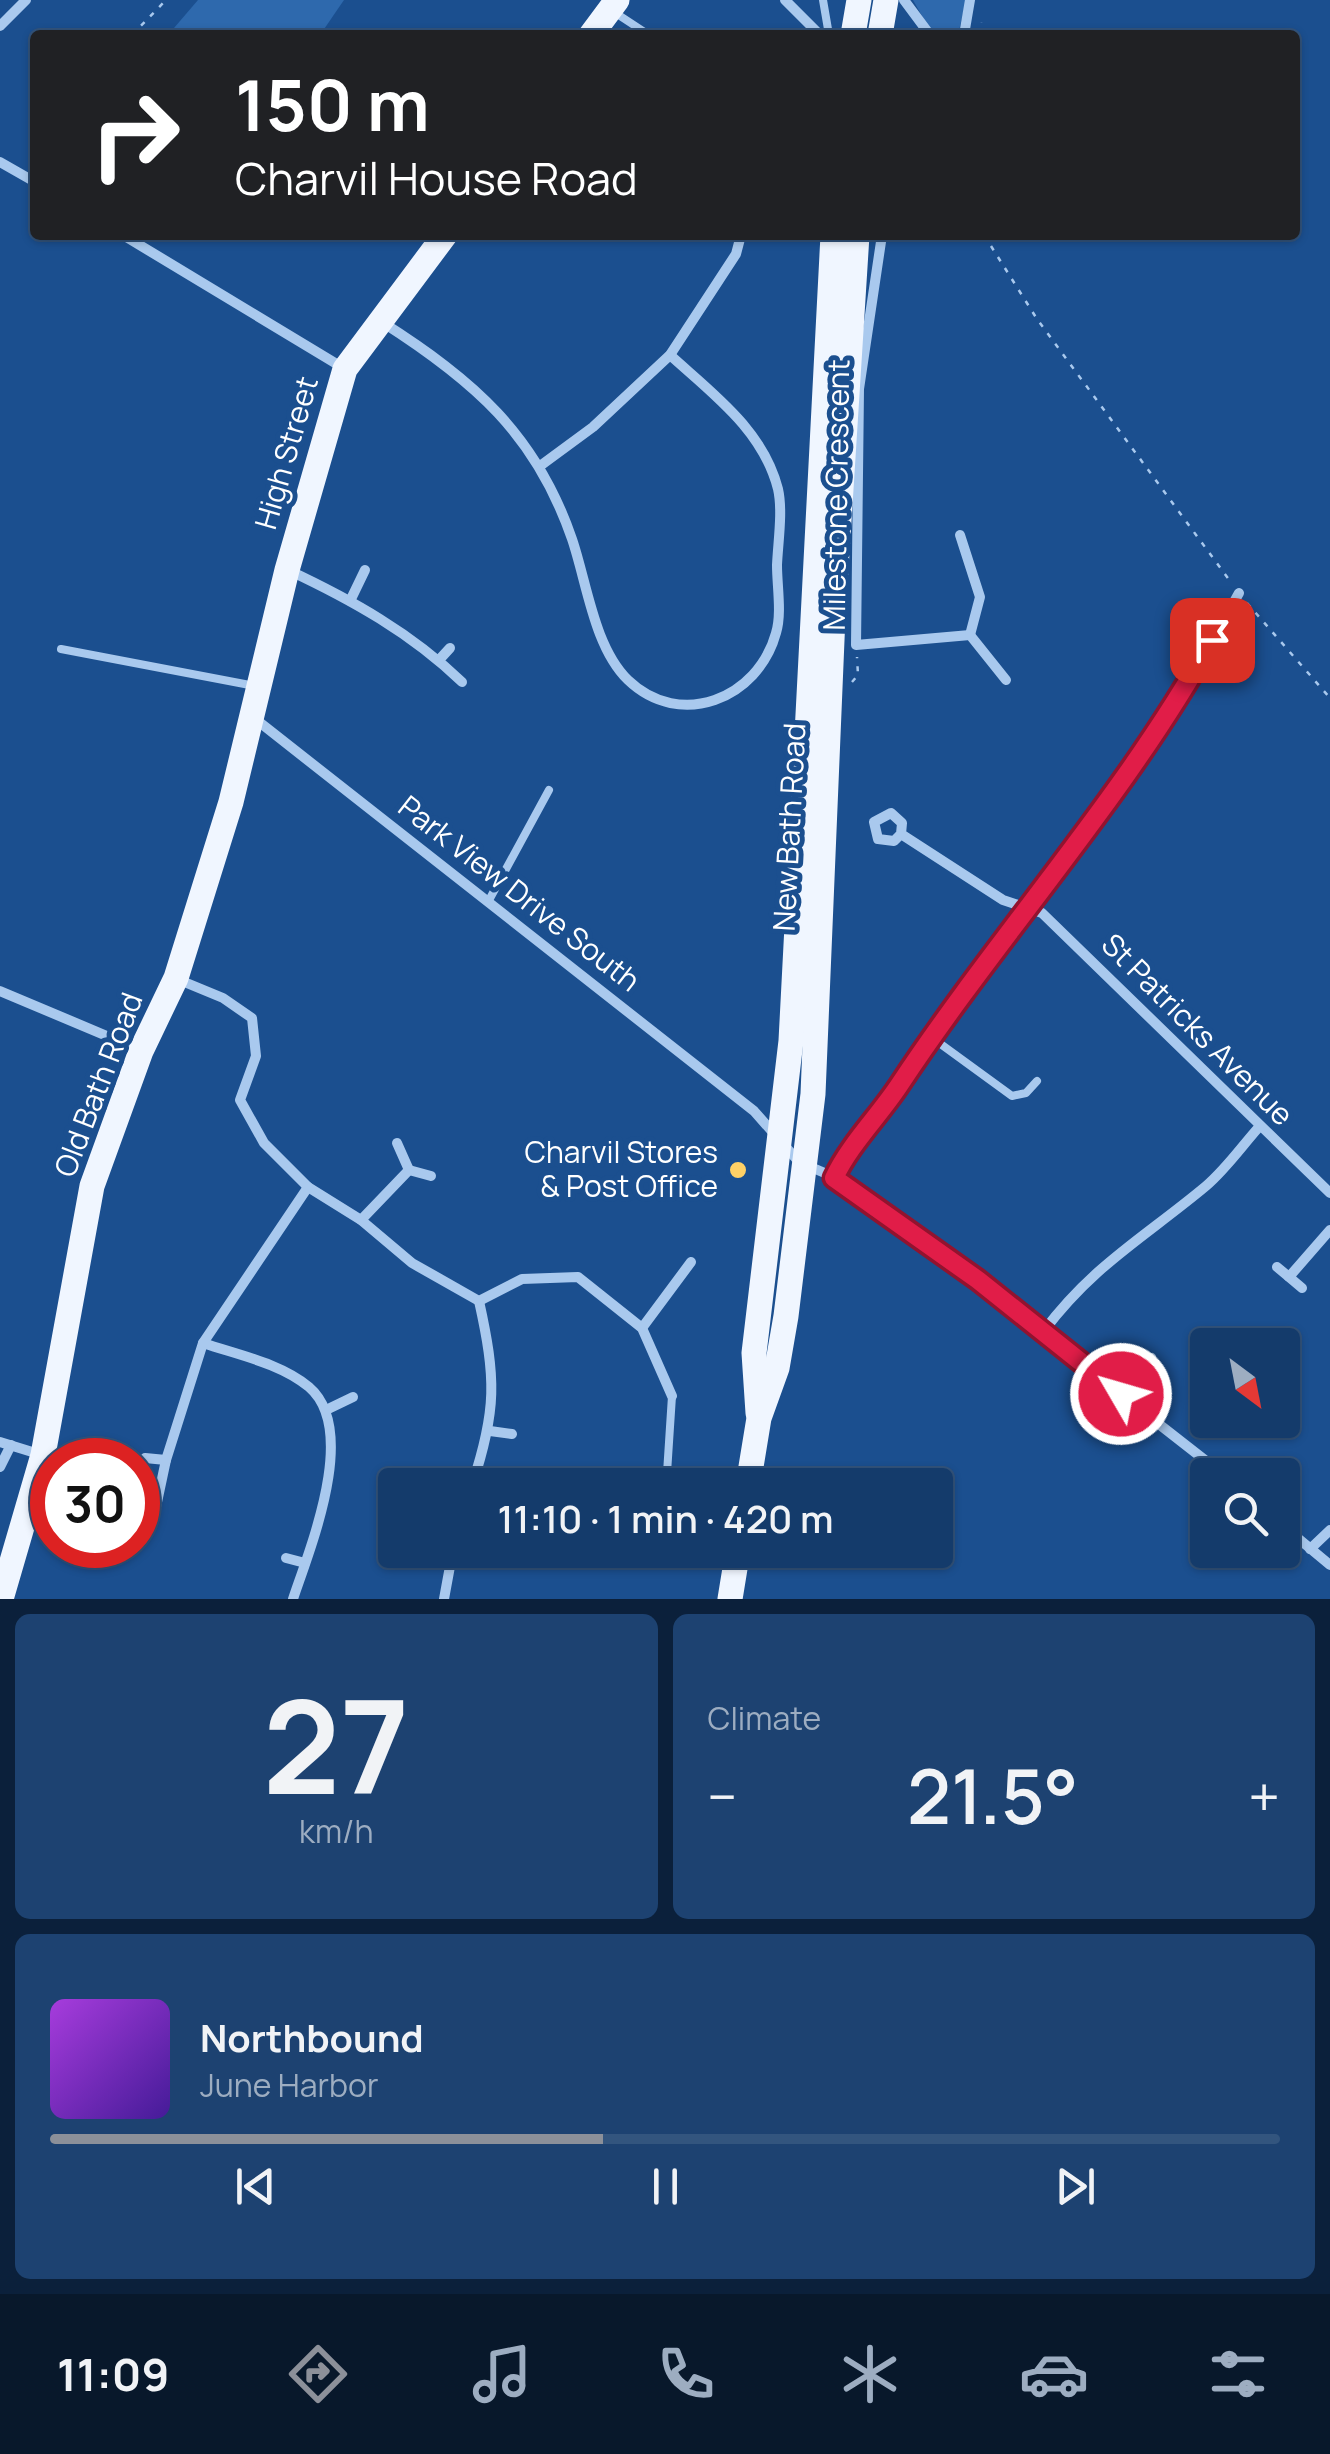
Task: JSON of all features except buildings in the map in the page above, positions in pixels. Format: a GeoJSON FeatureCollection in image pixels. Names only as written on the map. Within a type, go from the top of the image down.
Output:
{"type":"FeatureCollection","features":[{"type":"Feature","properties":{"kind":"main road"},"geometry":{"type":"LineString","coordinates":[[855,30],[858,0]]}},
{"type":"Feature","properties":{"kind":"main road"},"geometry":{"type":"LineString","coordinates":[[882,30],[886,0]]}},
{"type":"Feature","properties":{"kind":"main road"},"geometry":{"type":"LineString","coordinates":[[595,30],[613,5]]}},
{"type":"Feature","properties":{"kind":"main road","name":"High Street"},"geometry":{"type":"LineString","coordinates":[[252,717],[287,570],[344,369],[441,240]]}},
{"type":"Feature","properties":{"kind":"main road","name":"New Bath Road"},"geometry":{"type":"LineString","coordinates":[[759,1418],[754,1353],[780,1099],[788,1064],[833,240]]}},
{"type":"Feature","properties":{"kind":"main road","name":"New Bath Road"},"geometry":{"type":"LineString","coordinates":[[751,1468],[759,1418],[780,1351],[806,1164],[857,240]]}},
{"type":"Feature","properties":{"kind":"main road","name":"Old Bath Road"},"geometry":{"type":"LineString","coordinates":[[46,1438],[92,1186],[141,1051],[176,978],[232,802],[252,717]]}},
{"type":"Feature","properties":{"kind":"main road","name":"Old Bath Road"},"geometry":{"type":"LineString","coordinates":[[2,1599],[30,1501]]}},
{"type":"Feature","properties":{"kind":"main road"},"geometry":{"type":"LineString","coordinates":[[730,1599],[735,1568]]}},
{"type":"Feature","properties":{"kind":"street"},"geometry":{"type":"LineString","coordinates":[[0,26],[26,0]]}},
{"type":"Feature","properties":{"kind":"street"},"geometry":{"type":"LineString","coordinates":[[785,0],[815,30]]}},
{"type":"Feature","properties":{"kind":"street"},"geometry":{"type":"LineString","coordinates":[[904,0],[926,30]]}},
{"type":"Feature","properties":{"kind":"street"},"geometry":{"type":"LineString","coordinates":[[965,30],[970,0]]}},
{"type":"Feature","properties":{"kind":"street"},"geometry":{"type":"LineString","coordinates":[[0,162],[30,179]]}},
{"type":"Feature","properties":{"kind":"street"},"geometry":{"type":"LineString","coordinates":[[131,240],[344,369]]}},
{"type":"Feature","properties":{"kind":"street"},"geometry":{"type":"LineString","coordinates":[[540,466],[593,427],[670,355],[736,254],[740,240]]}},
{"type":"Feature","properties":{"kind":"street","name":"Milestone Crescent"},"geometry":{"type":"LineString","coordinates":[[881,240],[859,389],[856,646],[970,635]]}},
{"type":"Feature","properties":{"kind":"street"},"geometry":{"type":"LineString","coordinates":[[382,322],[452,366],[485,396],[540,466],[572,536],[606,645],[627,679],[658,700],[696,707],[734,694],[753,676],[776,633],[778,490],[748,426],[670,355]]}},
{"type":"Feature","properties":{"kind":"street"},"geometry":{"type":"LineString","coordinates":[[960,535],[980,596],[970,635],[1006,680]]}},
{"type":"Feature","properties":{"kind":"street"},"geometry":{"type":"LineString","coordinates":[[287,570],[351,599],[439,660],[462,682]]}},
{"type":"Feature","properties":{"kind":"street"},"geometry":{"type":"LineString","coordinates":[[351,599],[365,570]]}},
{"type":"Feature","properties":{"kind":"street"},"geometry":{"type":"LineString","coordinates":[[834,1178],[931,1038],[1181,697],[1238,593]]}},
{"type":"Feature","properties":{"kind":"street"},"geometry":{"type":"LineString","coordinates":[[439,660],[450,648]]}},
{"type":"Feature","properties":{"kind":"street","name":"Park View Drive South"},"geometry":{"type":"LineString","coordinates":[[252,717],[754,1111],[799,1162],[834,1178],[922,1238],[1202,1458]]}},
{"type":"Feature","properties":{"kind":"street","name":"St Patricks Avenue"},"geometry":{"type":"LineString","coordinates":[[902,834],[1003,900],[1042,913],[1330,1193]]}},
{"type":"Feature","properties":{"kind":"street"},"geometry":{"type":"LineString","coordinates":[[176,978],[223,998],[252,1018],[256,1056],[240,1100],[264,1144],[308,1187],[361,1220],[412,1263],[480,1301],[494,1371],[490,1431],[478,1468]]}},
{"type":"Feature","properties":{"kind":"street"},"geometry":{"type":"LineString","coordinates":[[0,991],[141,1051]]}},
{"type":"Feature","properties":{"kind":"street"},"geometry":{"type":"LineString","coordinates":[[788,1064],[790,1122],[806,1164]]}},
{"type":"Feature","properties":{"kind":"street"},"geometry":{"type":"LineString","coordinates":[[754,1111],[780,1099]]}},
{"type":"Feature","properties":{"kind":"street"},"geometry":{"type":"LineString","coordinates":[[1043,1332],[1120,1249],[1209,1184],[1259,1127]]}},
{"type":"Feature","properties":{"kind":"street"},"geometry":{"type":"LineString","coordinates":[[397,1143],[409,1170]]}},
{"type":"Feature","properties":{"kind":"street"},"geometry":{"type":"LineString","coordinates":[[361,1220],[409,1170]]}},
{"type":"Feature","properties":{"kind":"street"},"geometry":{"type":"LineString","coordinates":[[409,1170],[431,1176]]}},
{"type":"Feature","properties":{"kind":"street"},"geometry":{"type":"LineString","coordinates":[[160,1489],[203,1343],[308,1187]]}},
{"type":"Feature","properties":{"kind":"street"},"geometry":{"type":"LineString","coordinates":[[1289,1277],[1330,1230]]}},
{"type":"Feature","properties":{"kind":"street"},"geometry":{"type":"LineString","coordinates":[[642,1328],[691,1262]]}},
{"type":"Feature","properties":{"kind":"street"},"geometry":{"type":"LineString","coordinates":[[1277,1267],[1302,1288]]}},
{"type":"Feature","properties":{"kind":"street"},"geometry":{"type":"LineString","coordinates":[[480,1301],[522,1279],[578,1277],[642,1328],[672,1396]]}},
{"type":"Feature","properties":{"kind":"street"},"geometry":{"type":"LineString","coordinates":[[203,1343],[283,1370],[311,1389],[326,1410],[331,1444],[321,1514],[292,1599]]}},
{"type":"Feature","properties":{"kind":"street"},"geometry":{"type":"LineString","coordinates":[[326,1410],[354,1397]]}},
{"type":"Feature","properties":{"kind":"street"},"geometry":{"type":"LineString","coordinates":[[490,1431],[512,1434]]}},
{"type":"Feature","properties":{"kind":"street"},"geometry":{"type":"LineString","coordinates":[[0,1467],[6,1443],[30,1451]]}},
{"type":"Feature","properties":{"kind":"street"},"geometry":{"type":"LineString","coordinates":[[160,1459],[166,1460]]}},
{"type":"Feature","properties":{"kind":"street"},"geometry":{"type":"LineString","coordinates":[[1310,1549],[1330,1530]]}},
{"type":"Feature","properties":{"kind":"street"},"geometry":{"type":"LineString","coordinates":[[1300,1540],[1330,1564]]}},
{"type":"Feature","properties":{"kind":"street"},"geometry":{"type":"LineString","coordinates":[[286,1558],[305,1562]]}},
{"type":"Feature","properties":{"kind":"street"},"geometry":{"type":"LineString","coordinates":[[444,1599],[450,1568]]}},
{"type":"Feature","properties":{"kind":"lane"},"geometry":{"type":"LineString","coordinates":[[824,0],[828,30]]}},
{"type":"Feature","properties":{"kind":"lane"},"geometry":{"type":"LineString","coordinates":[[613,5],[643,30]]}},
{"type":"Feature","properties":{"kind":"lane"},"geometry":{"type":"LineString","coordinates":[[854,279],[868,240]]}},
{"type":"Feature","properties":{"kind":"lane"},"geometry":{"type":"LineString","coordinates":[[61,649],[259,686]]}},
{"type":"Feature","properties":{"kind":"lane"},"geometry":{"type":"LineString","coordinates":[[488,902],[549,790]]}},
{"type":"Feature","properties":{"kind":"lane"},"geometry":{"type":"LineString","coordinates":[[931,1038],[1012,1096],[1026,1092],[1037,1081]]}},
{"type":"Feature","properties":{"kind":"lane"},"geometry":{"type":"LineString","coordinates":[[1121,1394],[1152,1357]]}},
{"type":"Feature","properties":{"kind":"lane"},"geometry":{"type":"LineString","coordinates":[[668,1468],[672,1396]]}},
{"type":"Feature","properties":{"kind":"path"},"geometry":{"type":"LineString","coordinates":[[137,30],[166,0]]}},
{"type":"Feature","properties":{"kind":"path"},"geometry":{"type":"LineString","coordinates":[[987,240],[1037,319],[1238,593],[1330,698]]}},
{"type":"Feature","properties":{"kind":"shaded area"},"geometry":{"type":"Polygon","coordinates":[[[198,0],[344,0],[323,30],[172,30],[198,0]]]}},
{"type":"Feature","properties":{"kind":"shaded area"},"geometry":{"type":"Polygon","coordinates":[[[913,0],[966,0],[959,30],[930,30],[913,0]]]}},
{"type":"Feature","properties":{"kind":"place","name":"Charvil Stores & Post Office"},"geometry":{"type":"Point","coordinates":[738,1170]}},
{"type":"Feature","properties":{"kind":"route"},"geometry":{"type":"LineString","coordinates":[[1121,1394],[978,1280],[834,1178],[972,979],[1054,875],[1181,697],[1212,640]]}}]}
